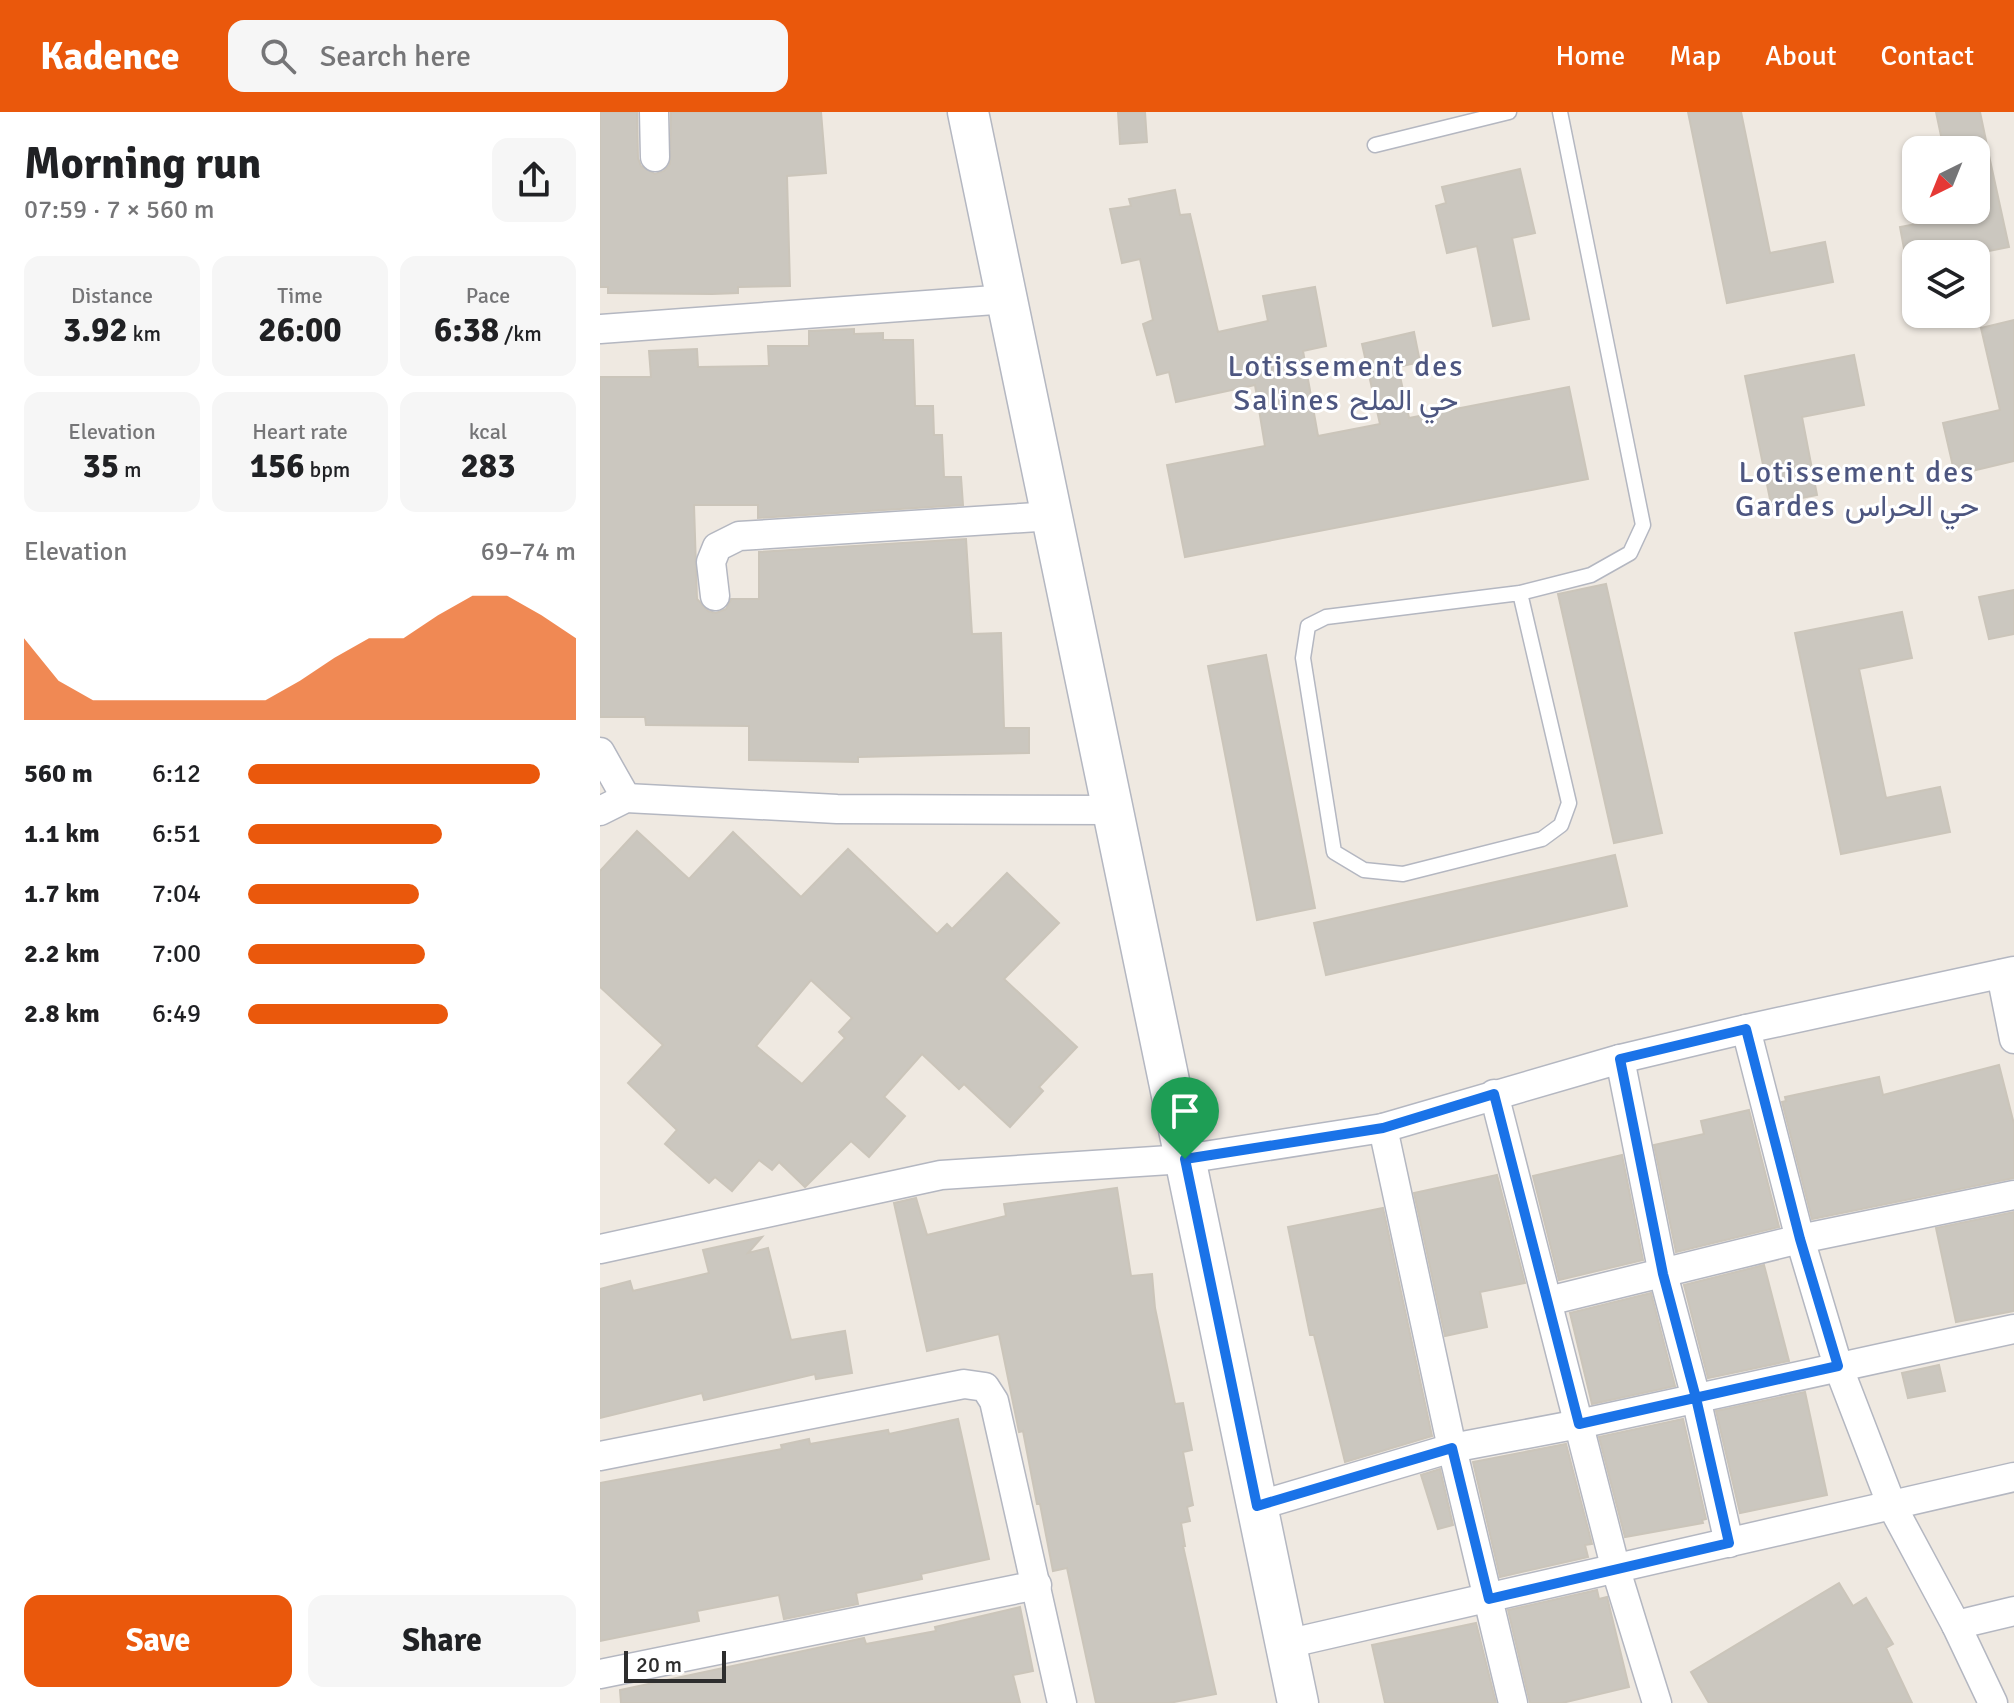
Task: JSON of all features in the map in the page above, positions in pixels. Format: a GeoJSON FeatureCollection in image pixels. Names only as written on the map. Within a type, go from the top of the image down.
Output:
{"type":"FeatureCollection","features":[{"type":"Feature","properties":{"kind":"main road"},"geometry":{"type":"LineString","coordinates":[[968,112],[1298,1703]]}},
{"type":"Feature","properties":{"kind":"street"},"geometry":{"type":"LineString","coordinates":[[654,112],[655,157]]}},
{"type":"Feature","properties":{"kind":"street"},"geometry":{"type":"LineString","coordinates":[[600,329],[1008,299]]}},
{"type":"Feature","properties":{"kind":"street"},"geometry":{"type":"LineString","coordinates":[[715,596],[711,562],[717,547],[739,536],[1053,516]]}},
{"type":"Feature","properties":{"kind":"street"},"geometry":{"type":"LineString","coordinates":[[600,752],[626,798]]}},
{"type":"Feature","properties":{"kind":"street"},"geometry":{"type":"LineString","coordinates":[[600,811],[626,798],[837,809],[1114,810]]}},
{"type":"Feature","properties":{"kind":"street"},"geometry":{"type":"LineString","coordinates":[[600,1249],[941,1175],[1185,1159],[1383,1128],[1620,1059],[2007,972],[2014,1039]]}},
{"type":"Feature","properties":{"kind":"street"},"geometry":{"type":"LineString","coordinates":[[1746,1029],[1800,1239],[1838,1366],[1892,1506],[1956,1625],[1993,1703]]}},
{"type":"Feature","properties":{"kind":"street"},"geometry":{"type":"LineString","coordinates":[[1620,1059],[1663,1274],[1696,1398],[1729,1543]]}},
{"type":"Feature","properties":{"kind":"street"},"geometry":{"type":"LineString","coordinates":[[1494,1094],[1616,1570],[1656,1703]]}},
{"type":"Feature","properties":{"kind":"street"},"geometry":{"type":"LineString","coordinates":[[1383,1128],[1452,1448],[1513,1703]]}},
{"type":"Feature","properties":{"kind":"street"},"geometry":{"type":"LineString","coordinates":[[1548,1301],[1800,1239],[2014,1195]]}},
{"type":"Feature","properties":{"kind":"street"},"geometry":{"type":"LineString","coordinates":[[1257,1506],[1452,1448],[1579,1424],[2014,1329]]}},
{"type":"Feature","properties":{"kind":"street"},"geometry":{"type":"LineString","coordinates":[[600,1456],[964,1384],[985,1387],[994,1401],[1062,1703]]}},
{"type":"Feature","properties":{"kind":"street"},"geometry":{"type":"LineString","coordinates":[[1286,1644],[2014,1477]]}},
{"type":"Feature","properties":{"kind":"street"},"geometry":{"type":"LineString","coordinates":[[600,1674],[1037,1585]]}},
{"type":"Feature","properties":{"kind":"street"},"geometry":{"type":"LineString","coordinates":[[1956,1625],[2014,1611]]}},
{"type":"Feature","properties":{"kind":"lane"},"geometry":{"type":"LineString","coordinates":[[1375,145],[1509,112]]}},
{"type":"Feature","properties":{"kind":"lane"},"geometry":{"type":"LineString","coordinates":[[1520,593],[1569,803],[1561,825],[1542,839],[1403,874],[1364,870],[1334,852],[1303,658],[1308,626],[1326,617],[1520,593],[1591,575],[1630,553],[1643,525],[1560,112]]}},
{"type":"Feature","properties":{"kind":"building"},"geometry":{"type":"Polygon","coordinates":[[[600,112],[637,112],[638,158],[641,166],[655,174],[664,171],[670,164],[671,112],[821,112],[826,173],[787,176],[790,286],[738,287],[738,293],[712,294],[608,293],[608,287],[600,287],[600,112]]]}},
{"type":"Feature","properties":{"kind":"building"},"geometry":{"type":"Polygon","coordinates":[[[1118,112],[1145,112],[1147,142],[1120,144],[1118,112]]]}},
{"type":"Feature","properties":{"kind":"building"},"geometry":{"type":"Polygon","coordinates":[[[1688,112],[1741,112],[1770,253],[1825,242],[1833,282],[1727,303],[1688,112]]]}},
{"type":"Feature","properties":{"kind":"building"},"geometry":{"type":"Polygon","coordinates":[[[1936,112],[1980,112],[1985,136],[1941,136],[1936,112]]]}},
{"type":"Feature","properties":{"kind":"building"},"geometry":{"type":"Polygon","coordinates":[[[1990,160],[2009,247],[1990,251],[1990,240],[1902,240],[1900,227],[1916,224],[1990,224],[1990,160]]]}},
{"type":"Feature","properties":{"kind":"building"},"geometry":{"type":"Polygon","coordinates":[[[1520,169],[1535,233],[1512,238],[1529,319],[1493,326],[1477,246],[1447,253],[1436,206],[1446,203],[1442,187],[1520,169]]]}},
{"type":"Feature","properties":{"kind":"building"},"geometry":{"type":"Polygon","coordinates":[[[1175,190],[1180,215],[1190,214],[1218,332],[1268,321],[1263,296],[1315,287],[1326,346],[1303,351],[1318,436],[1380,424],[1362,344],[1414,332],[1420,362],[1398,367],[1409,418],[1569,387],[1588,479],[1185,557],[1167,465],[1265,446],[1255,385],[1176,402],[1169,372],[1157,375],[1143,324],[1153,320],[1140,259],[1122,263],[1110,209],[1131,206],[1129,199],[1175,190]]]}},
{"type":"Feature","properties":{"kind":"building"},"geometry":{"type":"Polygon","coordinates":[[[2014,320],[2014,461],[1955,475],[1943,423],[2000,410],[1981,328],[2014,320]]]}},
{"type":"Feature","properties":{"kind":"building"},"geometry":{"type":"Polygon","coordinates":[[[854,329],[854,334],[883,333],[883,340],[913,340],[915,406],[933,406],[934,435],[942,435],[944,477],[961,477],[963,505],[758,518],[758,505],[694,505],[697,599],[708,611],[716,613],[726,609],[731,599],[759,599],[759,552],[966,539],[972,634],[1001,633],[1004,728],[1029,728],[1029,753],[858,757],[858,762],[749,760],[749,726],[646,725],[645,717],[600,717],[600,377],[651,377],[649,351],[697,349],[698,367],[769,366],[768,346],[809,346],[809,331],[854,329]]]}},
{"type":"Feature","properties":{"kind":"building"},"geometry":{"type":"Polygon","coordinates":[[[1854,355],[1864,405],[1802,417],[1817,495],[1771,504],[1745,376],[1854,355]]]}},
{"type":"Feature","properties":{"kind":"building"},"geometry":{"type":"Polygon","coordinates":[[[1606,584],[1662,833],[1614,843],[1558,594],[1606,584]]]}},
{"type":"Feature","properties":{"kind":"building"},"geometry":{"type":"Polygon","coordinates":[[[2014,590],[2014,634],[1989,639],[1979,597],[2014,590]]]}},
{"type":"Feature","properties":{"kind":"building"},"geometry":{"type":"Polygon","coordinates":[[[1902,612],[1912,658],[1859,669],[1886,798],[1940,787],[1950,832],[1841,854],[1795,633],[1902,612]]]}},
{"type":"Feature","properties":{"kind":"building"},"geometry":{"type":"Polygon","coordinates":[[[1266,655],[1315,908],[1257,920],[1208,666],[1266,655]]]}},
{"type":"Feature","properties":{"kind":"building"},"geometry":{"type":"Polygon","coordinates":[[[637,831],[689,879],[733,832],[801,897],[848,849],[937,934],[947,924],[952,929],[1007,873],[1059,923],[1004,979],[1077,1047],[1039,1087],[1043,1091],[1010,1127],[964,1084],[959,1089],[922,1054],[884,1097],[905,1116],[869,1157],[851,1141],[805,1187],[779,1162],[772,1170],[759,1160],[732,1191],[715,1177],[709,1183],[665,1144],[677,1130],[628,1083],[663,1045],[600,987],[600,871],[637,831]],[[811,980],[756,1046],[802,1084],[845,1038],[839,1032],[852,1018],[811,980]]]}},
{"type":"Feature","properties":{"kind":"building"},"geometry":{"type":"Polygon","coordinates":[[[1615,855],[1627,906],[1326,975],[1314,923],[1615,855]]]}},
{"type":"Feature","properties":{"kind":"building"},"geometry":{"type":"Polygon","coordinates":[[[1999,1065],[2014,1124],[2014,1178],[1812,1219],[1782,1102],[1786,1101],[1785,1097],[1879,1077],[1883,1095],[1999,1065]]]}},
{"type":"Feature","properties":{"kind":"building"},"geometry":{"type":"Polygon","coordinates":[[[1749,1110],[1779,1227],[1676,1252],[1654,1145],[1704,1134],[1701,1121],[1749,1110]]]}},
{"type":"Feature","properties":{"kind":"building"},"geometry":{"type":"Polygon","coordinates":[[[1622,1155],[1643,1260],[1559,1280],[1533,1176],[1622,1155]]]}},
{"type":"Feature","properties":{"kind":"building"},"geometry":{"type":"Polygon","coordinates":[[[1497,1175],[1525,1283],[1480,1292],[1487,1327],[1445,1336],[1414,1193],[1497,1175]]]}},
{"type":"Feature","properties":{"kind":"building"},"geometry":{"type":"Polygon","coordinates":[[[1117,1188],[1131,1276],[1152,1274],[1155,1308],[1175,1404],[1183,1403],[1192,1450],[1183,1452],[1193,1505],[1187,1507],[1190,1521],[1181,1523],[1183,1546],[1216,1694],[1169,1703],[1096,1703],[1067,1568],[1053,1571],[999,1334],[927,1351],[894,1203],[916,1198],[927,1235],[1006,1216],[1004,1204],[1117,1188]]]}},
{"type":"Feature","properties":{"kind":"building"},"geometry":{"type":"Polygon","coordinates":[[[1383,1208],[1432,1436],[1345,1462],[1314,1335],[1310,1335],[1288,1227],[1383,1208]]]}},
{"type":"Feature","properties":{"kind":"building"},"geometry":{"type":"Polygon","coordinates":[[[2014,1212],[2014,1311],[1956,1322],[1936,1228],[2014,1212]]]}},
{"type":"Feature","properties":{"kind":"building"},"geometry":{"type":"Polygon","coordinates":[[[762,1237],[748,1253],[768,1248],[791,1340],[845,1331],[852,1373],[816,1379],[815,1374],[704,1400],[702,1393],[600,1418],[600,1289],[630,1281],[633,1291],[709,1273],[703,1250],[762,1237]]]}},
{"type":"Feature","properties":{"kind":"building"},"geometry":{"type":"Polygon","coordinates":[[[1764,1265],[1789,1361],[1708,1378],[1684,1285],[1764,1265]]]}},
{"type":"Feature","properties":{"kind":"building"},"geometry":{"type":"Polygon","coordinates":[[[1651,1293],[1675,1386],[1592,1404],[1570,1313],[1651,1293]]]}},
{"type":"Feature","properties":{"kind":"building"},"geometry":{"type":"Polygon","coordinates":[[[1939,1365],[1945,1391],[1908,1398],[1902,1373],[1939,1365]]]}},
{"type":"Feature","properties":{"kind":"building"},"geometry":{"type":"Polygon","coordinates":[[[1805,1392],[1827,1495],[1740,1513],[1716,1411],[1805,1392]]]}},
{"type":"Feature","properties":{"kind":"building"},"geometry":{"type":"Polygon","coordinates":[[[958,1419],[989,1559],[921,1574],[922,1579],[856,1593],[858,1604],[784,1619],[779,1595],[697,1611],[699,1621],[600,1641],[600,1483],[782,1449],[781,1445],[809,1439],[810,1444],[888,1430],[889,1434],[958,1419]]]}},
{"type":"Feature","properties":{"kind":"building"},"geometry":{"type":"Polygon","coordinates":[[[1683,1419],[1706,1519],[1702,1520],[1703,1523],[1625,1537],[1599,1437],[1683,1419]]]}},
{"type":"Feature","properties":{"kind":"building"},"geometry":{"type":"Polygon","coordinates":[[[1566,1444],[1592,1544],[1585,1545],[1588,1557],[1500,1577],[1473,1462],[1566,1444]]]}},
{"type":"Feature","properties":{"kind":"building"},"geometry":{"type":"Polygon","coordinates":[[[1440,1469],[1453,1525],[1438,1529],[1421,1475],[1440,1469]]]}},
{"type":"Feature","properties":{"kind":"building"},"geometry":{"type":"Polygon","coordinates":[[[1839,1583],[1853,1606],[1866,1598],[1893,1644],[1886,1648],[1912,1703],[1709,1703],[1691,1672],[1839,1583]]]}},
{"type":"Feature","properties":{"kind":"building"},"geometry":{"type":"Polygon","coordinates":[[[1597,1590],[1599,1599],[1607,1597],[1629,1687],[1562,1703],[1530,1703],[1508,1610],[1597,1590]]]}},
{"type":"Feature","properties":{"kind":"building"},"geometry":{"type":"Polygon","coordinates":[[[1020,1607],[1033,1671],[1013,1675],[1020,1703],[621,1703],[620,1690],[864,1638],[866,1644],[936,1631],[935,1627],[1020,1607]]]}},
{"type":"Feature","properties":{"kind":"building"},"geometry":{"type":"Polygon","coordinates":[[[1476,1623],[1496,1703],[1385,1703],[1372,1645],[1476,1623]]]}},
{"type":"Feature","properties":{"kind":"district","name":"Lotissement des Salines حي الملح"},"geometry":{"type":"Point","coordinates":[1346,383]}},
{"type":"Feature","properties":{"kind":"district","name":"Lotissement des Gardes حي الحراس"},"geometry":{"type":"Point","coordinates":[1857,489]}},
{"type":"Feature","properties":{"kind":"route"},"geometry":{"type":"LineString","coordinates":[[1185,1159],[1257,1506],[1452,1448],[1489,1599],[1729,1543],[1696,1398],[1663,1274],[1620,1059],[1746,1029],[1800,1239],[1838,1366],[1696,1398],[1579,1424],[1494,1094],[1383,1128],[1185,1159]]}}]}
